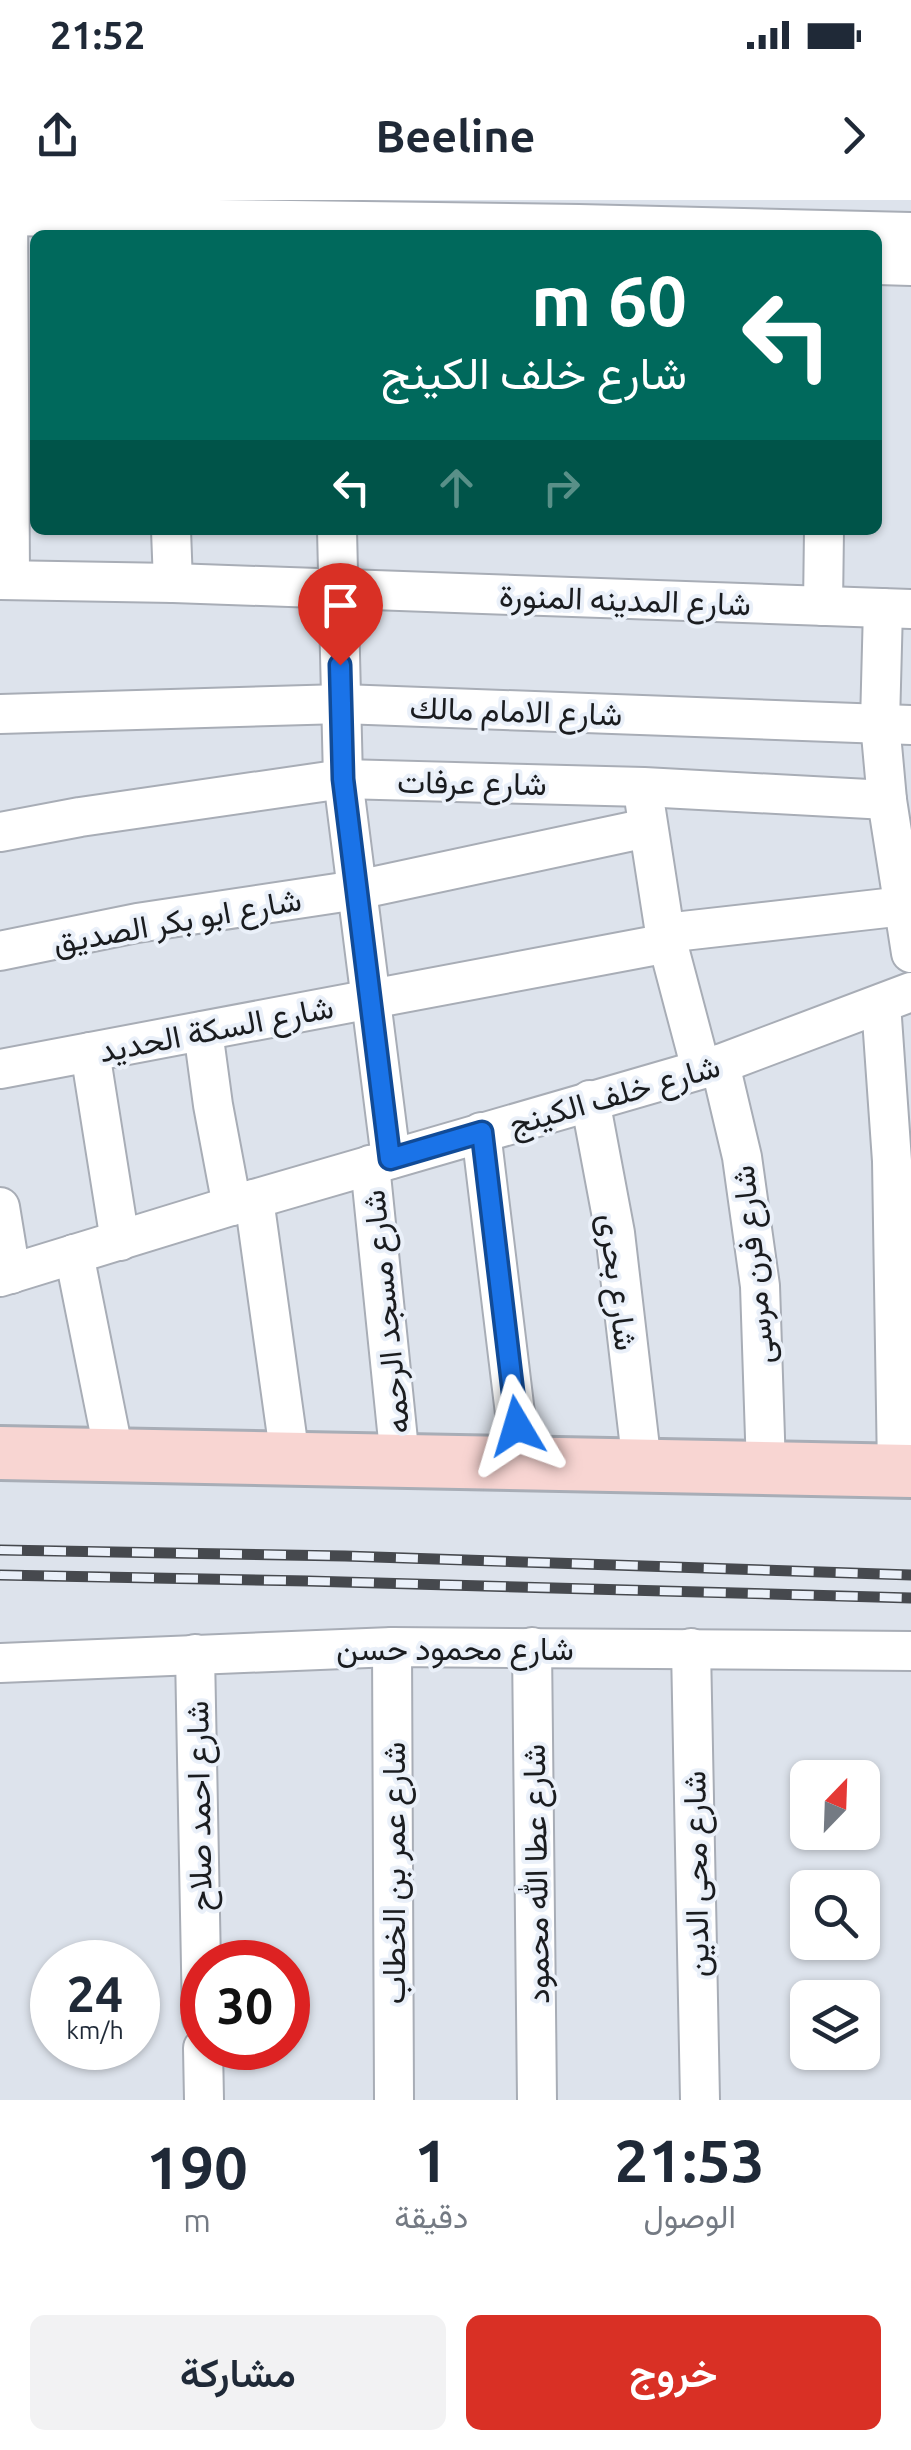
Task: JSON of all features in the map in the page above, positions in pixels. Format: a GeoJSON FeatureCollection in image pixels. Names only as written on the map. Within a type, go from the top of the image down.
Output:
{"type":"FeatureCollection","features":[{"type":"Feature","properties":{"kind":"street"},"geometry":{"type":"LineString","coordinates":[[5,580],[10,230],[98,209],[268,210],[332,228],[429,211],[851,215],[911,232]]}},
{"type":"Feature","properties":{"kind":"street"},"geometry":{"type":"LineString","coordinates":[[882,266],[911,266]]}},
{"type":"Feature","properties":{"kind":"street"},"geometry":{"type":"LineString","coordinates":[[172,535],[173,583]]}},
{"type":"Feature","properties":{"kind":"street","name":"شارع مسجد الرحمه"},"geometry":{"type":"LineString","coordinates":[[337,535],[343,779],[370,999],[400,1460]]}},
{"type":"Feature","properties":{"kind":"street"},"geometry":{"type":"LineString","coordinates":[[823,606],[824,535]]}},
{"type":"Feature","properties":{"kind":"street","name":"شارع المدينه المنورة"},"geometry":{"type":"LineString","coordinates":[[5,580],[897,609]]}},
{"type":"Feature","properties":{"kind":"street"},"geometry":{"type":"LineString","coordinates":[[897,609],[896,724],[887,800],[904,853],[904,906],[911,953]]}},
{"type":"Feature","properties":{"kind":"street","name":"شارع الامام مالك"},"geometry":{"type":"LineString","coordinates":[[0,714],[342,704],[896,724]]}},
{"type":"Feature","properties":{"kind":"street","name":"شارع عرفات"},"geometry":{"type":"LineString","coordinates":[[0,832],[80,816],[343,779],[644,786],[887,800]]}},
{"type":"Feature","properties":{"kind":"street","name":"شارع فرن مرسى"},"geometry":{"type":"LineString","coordinates":[[644,786],[667,938],[742,1156],[760,1286],[766,1468]]}},
{"type":"Feature","properties":{"kind":"street","name":"شارع ابو بكر الصديق"},"geometry":{"type":"LineString","coordinates":[[0,951],[137,924],[356,890],[648,828]]}},
{"type":"Feature","properties":{"kind":"street","name":"شارع السكة الحديد"},"geometry":{"type":"LineString","coordinates":[[0,1070],[667,938],[904,906]]}},
{"type":"Feature","properties":{"kind":"street"},"geometry":{"type":"LineString","coordinates":[[0,1453],[904,1470],[902,1160],[896,998]]}},
{"type":"Feature","properties":{"kind":"street","name":"شارع خلف الكينج"},"geometry":{"type":"LineString","coordinates":[[6,1276],[243,1202],[710,1066],[896,998]]}},
{"type":"Feature","properties":{"kind":"street"},"geometry":{"type":"LineString","coordinates":[[202,1030],[212,1105],[243,1202],[290,1458]]}},
{"type":"Feature","properties":{"kind":"street"},"geometry":{"type":"LineString","coordinates":[[90,1052],[120,1240]]}},
{"type":"Feature","properties":{"kind":"street","name":"شارع بحرى"},"geometry":{"type":"LineString","coordinates":[[590,1100],[615,1233],[642,1465]]}},
{"type":"Feature","properties":{"kind":"street"},"geometry":{"type":"LineString","coordinates":[[482,1132],[521,1463]]}},
{"type":"Feature","properties":{"kind":"street"},"geometry":{"type":"LineString","coordinates":[[0,1207],[6,1276]]}},
{"type":"Feature","properties":{"kind":"street"},"geometry":{"type":"LineString","coordinates":[[74,1254],[114,1454]]}},
{"type":"Feature","properties":{"kind":"street","name":"شارع محمود حسن"},"geometry":{"type":"LineString","coordinates":[[0,1662],[392,1647],[911,1650]]}},
{"type":"Feature","properties":{"kind":"street","name":"شارع عمر بن الخطاب"},"geometry":{"type":"LineString","coordinates":[[392,1647],[394,2100]]}},
{"type":"Feature","properties":{"kind":"street","name":"شارع عطا الله محمود"},"geometry":{"type":"LineString","coordinates":[[532,1647],[537,2100]]}},
{"type":"Feature","properties":{"kind":"street","name":"شارع محى الدين"},"geometry":{"type":"LineString","coordinates":[[691,1648],[700,2100]]}},
{"type":"Feature","properties":{"kind":"street","name":"شارع احمد صلاح"},"geometry":{"type":"LineString","coordinates":[[194,1654],[200,1940]]}},
{"type":"Feature","properties":{"kind":"street"},"geometry":{"type":"LineString","coordinates":[[203,2070],[204,2100]]}},
{"type":"Feature","properties":{"kind":"railway"},"geometry":{"type":"LineString","coordinates":[[0,1550],[345,1556],[911,1575]]}},
{"type":"Feature","properties":{"kind":"railway"},"geometry":{"type":"LineString","coordinates":[[0,1575],[911,1598]]}},
{"type":"Feature","properties":{"kind":"route"},"geometry":{"type":"LineString","coordinates":[[340,665],[343,779],[390,1159],[482,1132],[517,1426]]}}]}
